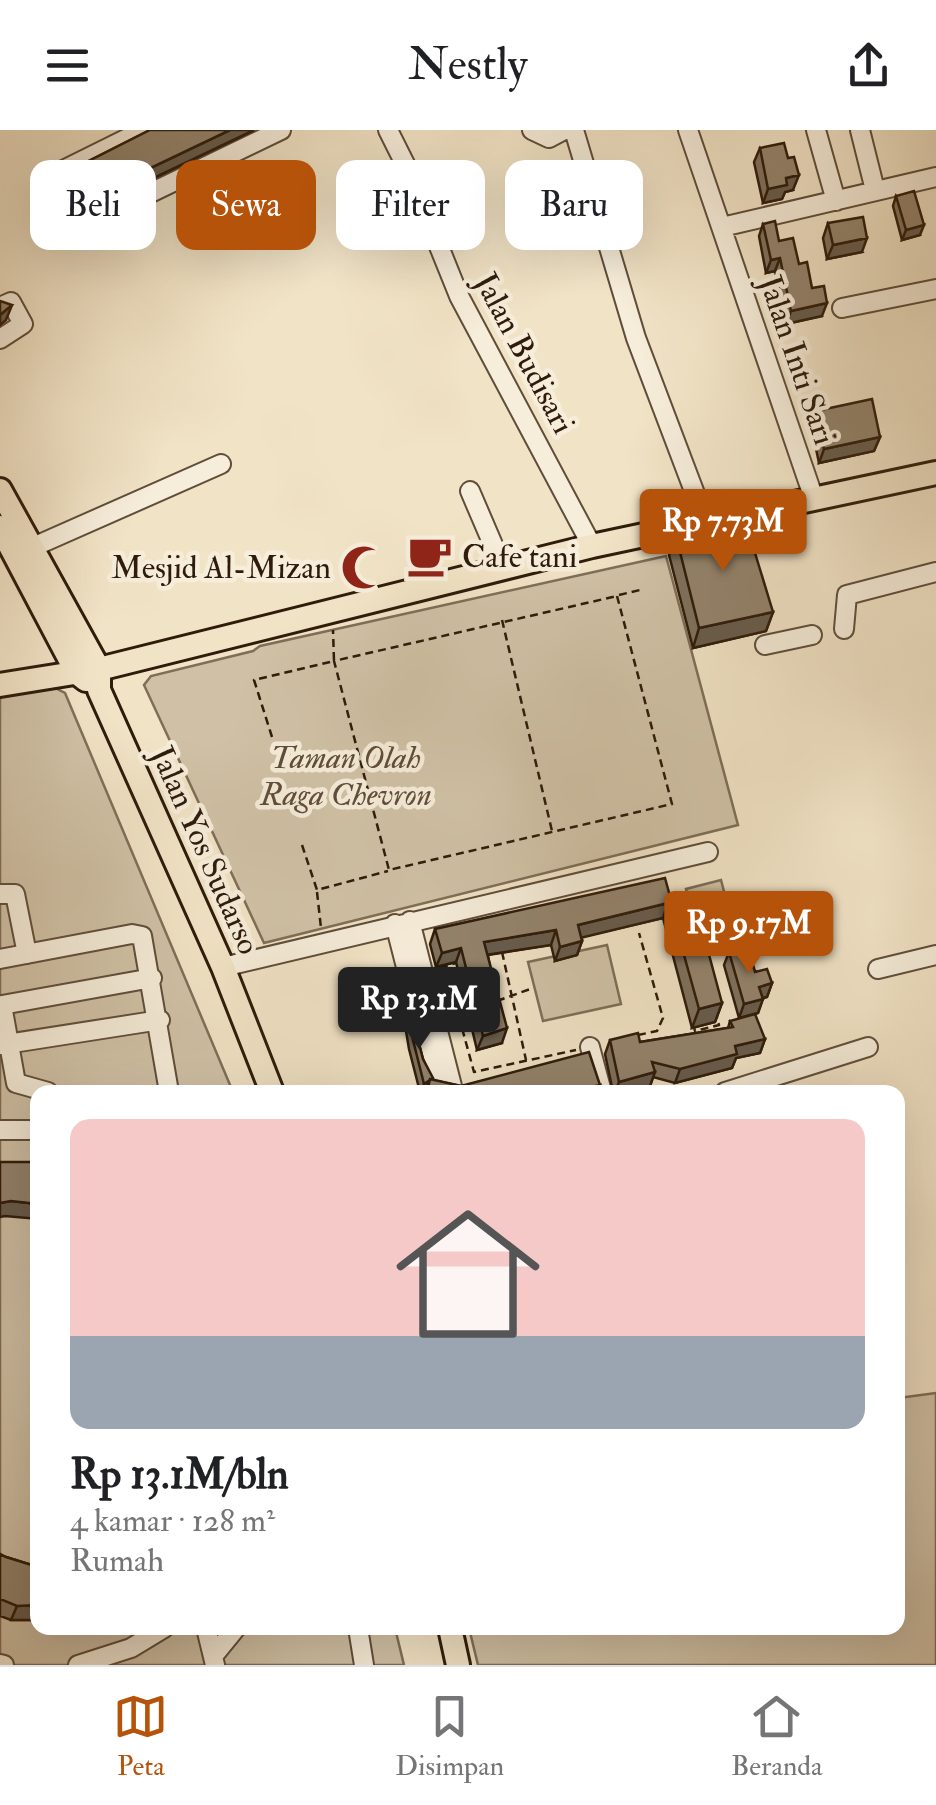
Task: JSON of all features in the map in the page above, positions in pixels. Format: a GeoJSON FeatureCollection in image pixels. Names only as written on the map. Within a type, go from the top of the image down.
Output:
{"type":"FeatureCollection","features":[{"type":"Feature","properties":{"kind":"main road"},"geometry":{"type":"LineString","coordinates":[[0,686],[87,669],[705,520],[936,473]]}},
{"type":"Feature","properties":{"kind":"main road","name":"Jalan Yos Sudarso"},"geometry":{"type":"LineString","coordinates":[[0,490],[33,547],[223,967],[269,1085]]}},
{"type":"Feature","properties":{"kind":"main road","name":"Jalan Yos Sudarso"},"geometry":{"type":"LineString","coordinates":[[2,535],[87,669]]}},
{"type":"Feature","properties":{"kind":"main road"},"geometry":{"type":"LineString","coordinates":[[0,672],[87,669]]}},
{"type":"Feature","properties":{"kind":"main road"},"geometry":{"type":"LineString","coordinates":[[452,1635],[458,1665]]}},
{"type":"Feature","properties":{"kind":"street"},"geometry":{"type":"LineString","coordinates":[[144,130],[58,173],[58,185],[82,226],[281,130]]}},
{"type":"Feature","properties":{"kind":"street","name":"Jalan Budisari"},"geometry":{"type":"LineString","coordinates":[[388,130],[410,172],[459,296],[592,546]]}},
{"type":"Feature","properties":{"kind":"street"},"geometry":{"type":"LineString","coordinates":[[532,130],[549,138],[564,130]]}},
{"type":"Feature","properties":{"kind":"street"},"geometry":{"type":"LineString","coordinates":[[574,130],[583,160]]}},
{"type":"Feature","properties":{"kind":"street","name":"Jalan Inti Sari"},"geometry":{"type":"LineString","coordinates":[[688,130],[814,496]]}},
{"type":"Feature","properties":{"kind":"street"},"geometry":{"type":"LineString","coordinates":[[816,130],[836,200]]}},
{"type":"Feature","properties":{"kind":"street"},"geometry":{"type":"LineString","coordinates":[[860,130],[874,190]]}},
{"type":"Feature","properties":{"kind":"street"},"geometry":{"type":"LineString","coordinates":[[722,227],[936,177]]}},
{"type":"Feature","properties":{"kind":"street"},"geometry":{"type":"LineString","coordinates":[[610,250],[636,338],[705,520]]}},
{"type":"Feature","properties":{"kind":"street"},"geometry":{"type":"LineString","coordinates":[[842,308],[936,288]]}},
{"type":"Feature","properties":{"kind":"street"},"geometry":{"type":"LineString","coordinates":[[0,307],[12,302],[24,324],[0,339]]}},
{"type":"Feature","properties":{"kind":"street"},"geometry":{"type":"LineString","coordinates":[[33,547],[222,464]]}},
{"type":"Feature","properties":{"kind":"street"},"geometry":{"type":"LineString","coordinates":[[470,491],[503,568]]}},
{"type":"Feature","properties":{"kind":"street"},"geometry":{"type":"LineString","coordinates":[[844,628],[846,596],[936,572]]}},
{"type":"Feature","properties":{"kind":"street"},"geometry":{"type":"LineString","coordinates":[[766,645],[812,635]]}},
{"type":"Feature","properties":{"kind":"street"},"geometry":{"type":"LineString","coordinates":[[223,967],[708,852]]}},
{"type":"Feature","properties":{"kind":"street"},"geometry":{"type":"LineString","coordinates":[[0,894],[15,894],[27,954]]}},
{"type":"Feature","properties":{"kind":"street"},"geometry":{"type":"LineString","coordinates":[[403,922],[435,1014],[453,1085]]}},
{"type":"Feature","properties":{"kind":"street"},"geometry":{"type":"LineString","coordinates":[[403,922],[431,1065],[440,1085]]}},
{"type":"Feature","properties":{"kind":"street"},"geometry":{"type":"LineString","coordinates":[[0,958],[137,934],[145,942],[168,1085]]}},
{"type":"Feature","properties":{"kind":"street"},"geometry":{"type":"LineString","coordinates":[[878,970],[936,956]]}},
{"type":"Feature","properties":{"kind":"street"},"geometry":{"type":"LineString","coordinates":[[30,1088],[16,1084],[4,1044],[1,1012],[7,1001],[152,978]]}},
{"type":"Feature","properties":{"kind":"street"},"geometry":{"type":"LineString","coordinates":[[4,1044],[160,1020]]}},
{"type":"Feature","properties":{"kind":"street"},"geometry":{"type":"LineString","coordinates":[[590,1047],[600,1085]]}},
{"type":"Feature","properties":{"kind":"street"},"geometry":{"type":"LineString","coordinates":[[774,1085],[868,1047]]}},
{"type":"Feature","properties":{"kind":"street"},"geometry":{"type":"LineString","coordinates":[[0,1130],[30,1130]]}},
{"type":"Feature","properties":{"kind":"street"},"geometry":{"type":"LineString","coordinates":[[78,1665],[132,1648],[153,1635]]}},
{"type":"Feature","properties":{"kind":"street"},"geometry":{"type":"LineString","coordinates":[[208,1635],[214,1660]]}},
{"type":"Feature","properties":{"kind":"street"},"geometry":{"type":"LineString","coordinates":[[214,1660],[231,1635]]}},
{"type":"Feature","properties":{"kind":"street"},"geometry":{"type":"LineString","coordinates":[[359,1635],[364,1665]]}},
{"type":"Feature","properties":{"kind":"path"},"geometry":{"type":"LineString","coordinates":[[272,737],[254,680],[644,589]]}},
{"type":"Feature","properties":{"kind":"path"},"geometry":{"type":"LineString","coordinates":[[317,890],[672,804],[617,596]]}},
{"type":"Feature","properties":{"kind":"path"},"geometry":{"type":"LineString","coordinates":[[332,611],[334,661],[389,870]]}},
{"type":"Feature","properties":{"kind":"path"},"geometry":{"type":"LineString","coordinates":[[502,620],[552,832]]}},
{"type":"Feature","properties":{"kind":"path"},"geometry":{"type":"LineString","coordinates":[[302,846],[317,890],[321,928]]}},
{"type":"Feature","properties":{"kind":"path"},"geometry":{"type":"LineString","coordinates":[[623,1039],[657,1031],[663,1024],[639,933]]}},
{"type":"Feature","properties":{"kind":"path"},"geometry":{"type":"LineString","coordinates":[[490,954],[516,949]]}},
{"type":"Feature","properties":{"kind":"path"},"geometry":{"type":"LineString","coordinates":[[502,952],[526,1061]]}},
{"type":"Feature","properties":{"kind":"path"},"geometry":{"type":"LineString","coordinates":[[436,969],[468,960]]}},
{"type":"Feature","properties":{"kind":"path"},"geometry":{"type":"LineString","coordinates":[[445,966],[470,1067],[479,1073],[590,1047]]}},
{"type":"Feature","properties":{"kind":"path"},"geometry":{"type":"LineString","coordinates":[[493,1002],[534,988]]}},
{"type":"Feature","properties":{"kind":"path"},"geometry":{"type":"LineString","coordinates":[[435,1014],[474,1006]]}},
{"type":"Feature","properties":{"kind":"path"},"geometry":{"type":"LineString","coordinates":[[691,1016],[695,1030],[719,1024],[715,1009]]}},
{"type":"Feature","properties":{"kind":"path"},"geometry":{"type":"LineString","coordinates":[[498,1068],[504,1077]]}},
{"type":"Feature","properties":{"kind":"green space","name":"Taman Olah Raga Chevron"},"geometry":{"type":"Polygon","coordinates":[[[666,556],[738,825],[264,943],[144,685],[151,676],[260,646],[666,556]]]}},
{"type":"Feature","properties":{"kind":"green space"},"geometry":{"type":"Polygon","coordinates":[[[51,686],[65,693],[230,1085],[30,1085],[30,1635],[397,1635],[404,1665],[0,1665],[0,696],[51,686]]]}},
{"type":"Feature","properties":{"kind":"green space"},"geometry":{"type":"Polygon","coordinates":[[[721,880],[736,937],[701,946],[686,889],[721,880]]]}},
{"type":"Feature","properties":{"kind":"green space"},"geometry":{"type":"Polygon","coordinates":[[[607,945],[621,1004],[543,1021],[528,962],[607,945]]]}},
{"type":"Feature","properties":{"kind":"green space"},"geometry":{"type":"Polygon","coordinates":[[[936,1393],[936,1665],[478,1665],[471,1635],[905,1635],[905,1397],[936,1393]]]}},
{"type":"Feature","properties":{"kind":"building"},"geometry":{"type":"Polygon","coordinates":[[[150,130],[230,130],[156,165],[156,160],[91,160],[150,130]]]}},
{"type":"Feature","properties":{"kind":"building"},"geometry":{"type":"Polygon","coordinates":[[[784,143],[788,158],[794,157],[799,175],[786,178],[787,185],[768,189],[760,148],[784,143]]]}},
{"type":"Feature","properties":{"kind":"building"},"geometry":{"type":"Polygon","coordinates":[[[914,191],[924,225],[906,230],[896,196],[914,191]]]}},
{"type":"Feature","properties":{"kind":"building"},"geometry":{"type":"Polygon","coordinates":[[[863,217],[867,238],[833,245],[828,223],[863,217]]]}},
{"type":"Feature","properties":{"kind":"building"},"geometry":{"type":"Polygon","coordinates":[[[775,221],[779,241],[793,238],[799,264],[807,262],[812,288],[824,286],[827,303],[791,311],[780,258],[771,260],[763,224],[775,221]]]}},
{"type":"Feature","properties":{"kind":"building"},"geometry":{"type":"Polygon","coordinates":[[[0,301],[12,305],[0,315],[0,301]]]}},
{"type":"Feature","properties":{"kind":"building"},"geometry":{"type":"Polygon","coordinates":[[[872,399],[880,437],[824,449],[816,411],[872,399]]]}},
{"type":"Feature","properties":{"kind":"building"},"geometry":{"type":"Polygon","coordinates":[[[745,520],[773,612],[699,628],[676,536],[745,520]]]}},
{"type":"Feature","properties":{"kind":"building"},"geometry":{"type":"Polygon","coordinates":[[[665,878],[671,900],[668,903],[578,925],[582,941],[560,947],[556,930],[484,942],[507,1028],[483,1036],[461,948],[442,953],[435,929],[665,878]]]}},
{"type":"Feature","properties":{"kind":"building"},"geometry":{"type":"Polygon","coordinates":[[[693,895],[722,1003],[699,1009],[669,901],[693,895]]]}},
{"type":"Feature","properties":{"kind":"building"},"geometry":{"type":"Polygon","coordinates":[[[748,946],[755,972],[767,969],[772,983],[759,987],[763,999],[744,1004],[729,952],[748,946]]]}},
{"type":"Feature","properties":{"kind":"building"},"geometry":{"type":"Polygon","coordinates":[[[405,991],[423,1059],[433,1078],[424,1084],[413,1040],[405,991]]]}},
{"type":"Feature","properties":{"kind":"building"},"geometry":{"type":"Polygon","coordinates":[[[755,1014],[765,1039],[735,1046],[737,1054],[680,1069],[652,1062],[655,1072],[619,1082],[610,1040],[638,1033],[640,1042],[733,1027],[730,1021],[755,1014]]]}},
{"type":"Feature","properties":{"kind":"building"},"geometry":{"type":"Polygon","coordinates":[[[589,1052],[600,1085],[465,1085],[589,1052]]]}},
{"type":"Feature","properties":{"kind":"building"},"geometry":{"type":"Polygon","coordinates":[[[430,1079],[457,1085],[429,1085],[430,1079]]]}},
{"type":"Feature","properties":{"kind":"building"},"geometry":{"type":"Polygon","coordinates":[[[0,1162],[30,1162],[30,1203],[0,1203],[0,1162]]]}},
{"type":"Feature","properties":{"kind":"building"},"geometry":{"type":"Polygon","coordinates":[[[0,1554],[30,1564],[30,1605],[17,1606],[0,1599],[0,1554]]]}},
{"type":"Feature","properties":{"kind":"place","name":"Cafe tani"},"geometry":{"type":"Point","coordinates":[429,556]}},
{"type":"Feature","properties":{"kind":"place","name":"Mesjid Al-Mizan"},"geometry":{"type":"Point","coordinates":[364,567]}}]}
